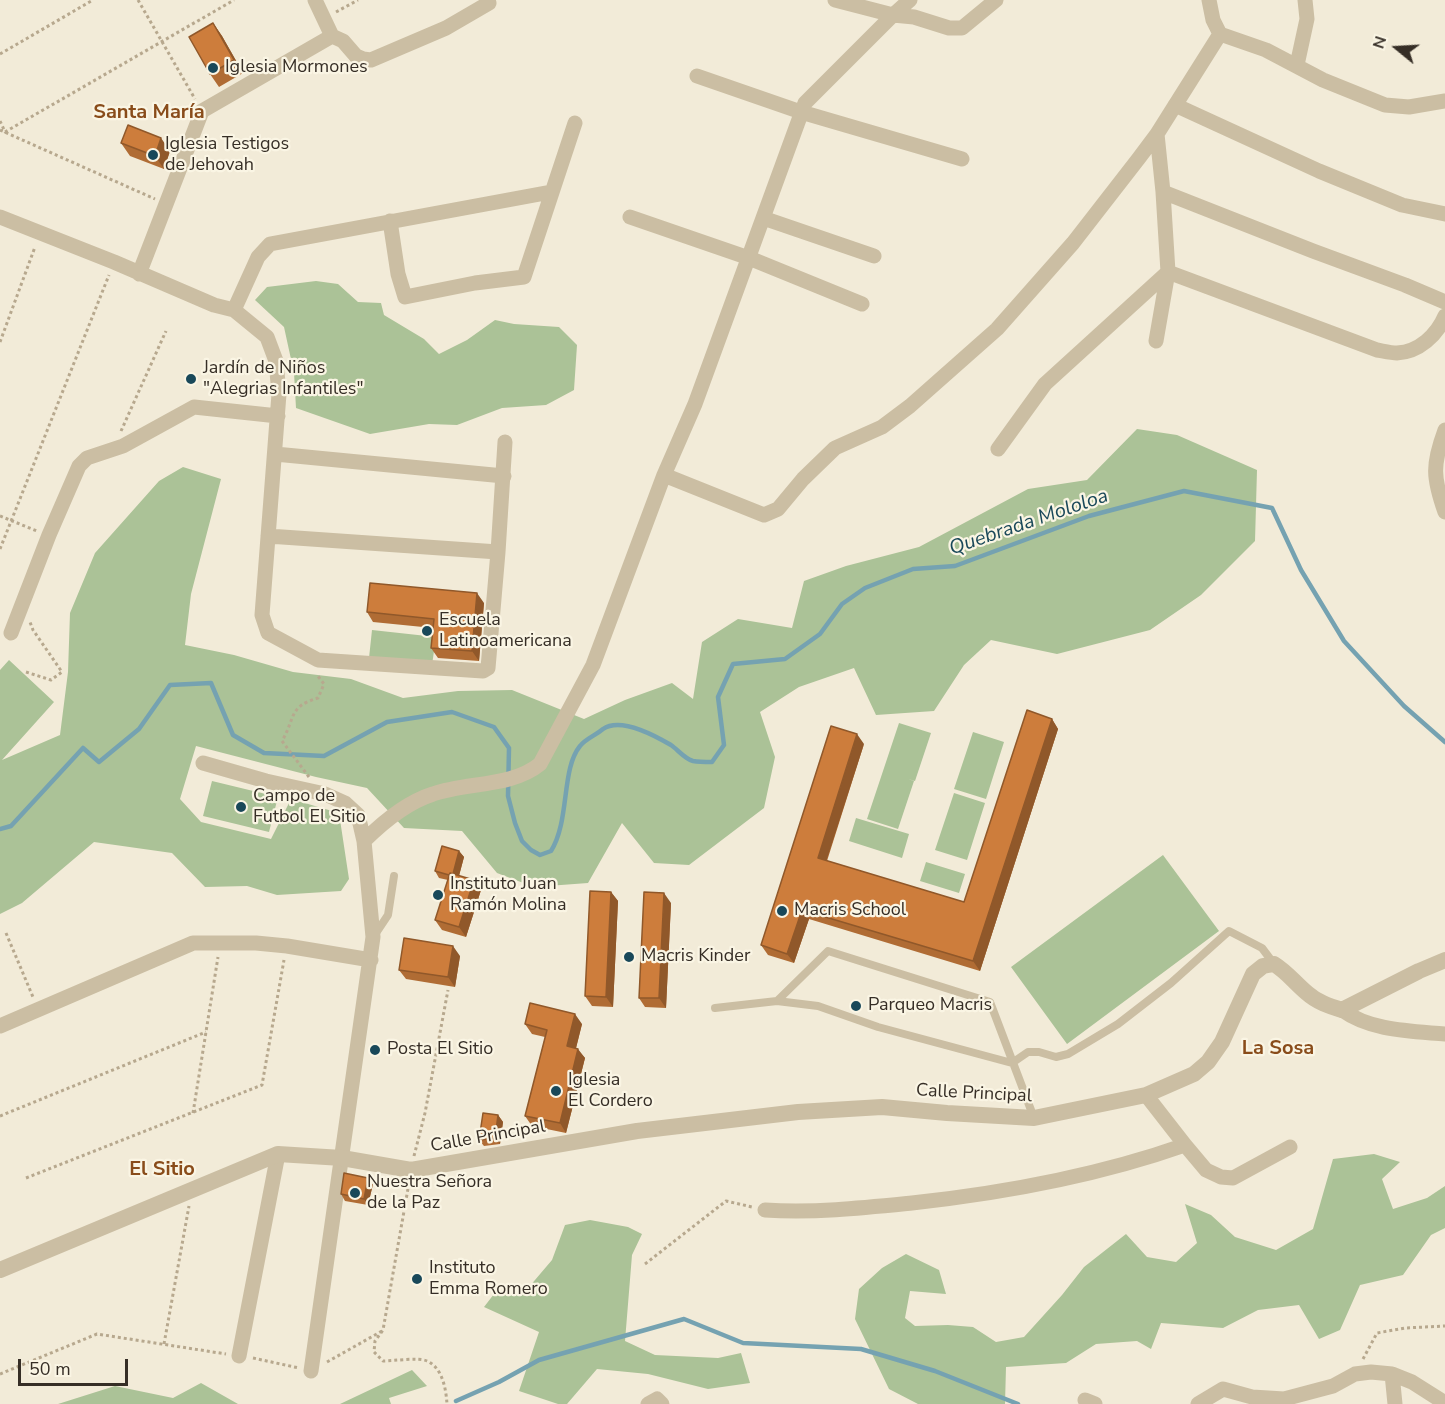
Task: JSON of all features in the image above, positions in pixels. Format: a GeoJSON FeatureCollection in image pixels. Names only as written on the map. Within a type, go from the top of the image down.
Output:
{"type":"FeatureCollection","features":[{"type":"Feature","properties":{"kind":"street"},"geometry":{"type":"LineString","coordinates":[[315,0],[332,36],[343,41],[363,60],[371,60],[446,28],[489,3]]}},
{"type":"Feature","properties":{"kind":"street"},"geometry":{"type":"LineString","coordinates":[[835,0],[894,15],[914,17],[949,28],[962,28],[996,0]]}},
{"type":"Feature","properties":{"kind":"street"},"geometry":{"type":"LineString","coordinates":[[364,841],[377,828],[432,794],[514,777],[533,770],[540,764],[593,665],[664,475],[695,404],[805,103],[910,0]]}},
{"type":"Feature","properties":{"kind":"street"},"geometry":{"type":"LineString","coordinates":[[1209,0],[1213,20],[1220,34],[1266,50],[1323,80],[1385,105],[1409,107],[1445,101]]}},
{"type":"Feature","properties":{"kind":"street"},"geometry":{"type":"LineString","coordinates":[[1297,65],[1307,19],[1305,0]]}},
{"type":"Feature","properties":{"kind":"street"},"geometry":{"type":"LineString","coordinates":[[664,475],[764,515],[778,509],[803,479],[835,448],[882,427],[910,406],[997,329],[1073,243],[1157,134],[1220,34]]}},
{"type":"Feature","properties":{"kind":"street"},"geometry":{"type":"LineString","coordinates":[[139,274],[202,111],[332,36]]}},
{"type":"Feature","properties":{"kind":"street"},"geometry":{"type":"LineString","coordinates":[[697,75],[801,112],[962,159]]}},
{"type":"Feature","properties":{"kind":"street"},"geometry":{"type":"LineString","coordinates":[[1175,105],[1319,171],[1402,205],[1445,214]]}},
{"type":"Feature","properties":{"kind":"street"},"geometry":{"type":"LineString","coordinates":[[390,221],[398,274],[405,297],[475,283],[524,277],[574,123]]}},
{"type":"Feature","properties":{"kind":"street"},"geometry":{"type":"LineString","coordinates":[[1156,340],[1167,272],[1157,134]]}},
{"type":"Feature","properties":{"kind":"street"},"geometry":{"type":"LineString","coordinates":[[234,310],[258,257],[270,243],[551,192]]}},
{"type":"Feature","properties":{"kind":"street"},"geometry":{"type":"LineString","coordinates":[[1163,192],[1445,302]]}},
{"type":"Feature","properties":{"kind":"street"},"geometry":{"type":"LineString","coordinates":[[630,216],[749,258],[862,304]]}},
{"type":"Feature","properties":{"kind":"street"},"geometry":{"type":"LineString","coordinates":[[0,217],[214,305],[234,310],[267,337],[276,361],[279,394],[262,615],[268,633],[318,660],[483,671],[488,668],[505,442]]}},
{"type":"Feature","properties":{"kind":"street"},"geometry":{"type":"LineString","coordinates":[[763,218],[874,256]]}},
{"type":"Feature","properties":{"kind":"street"},"geometry":{"type":"LineString","coordinates":[[1167,272],[1377,350],[1396,353],[1413,348],[1428,340],[1440,328],[1445,316]]}},
{"type":"Feature","properties":{"kind":"street"},"geometry":{"type":"LineString","coordinates":[[998,448],[1046,384],[1167,272]]}},
{"type":"Feature","properties":{"kind":"street"},"geometry":{"type":"LineString","coordinates":[[11,633],[79,466],[87,458],[123,446],[194,407],[278,416]]}},
{"type":"Feature","properties":{"kind":"street"},"geometry":{"type":"LineString","coordinates":[[1445,430],[1436,456],[1434,478],[1445,512]]}},
{"type":"Feature","properties":{"kind":"street"},"geometry":{"type":"LineString","coordinates":[[274,454],[504,476]]}},
{"type":"Feature","properties":{"kind":"street"},"geometry":{"type":"LineString","coordinates":[[268,536],[498,552]]}},
{"type":"Feature","properties":{"kind":"street"},"geometry":{"type":"LineString","coordinates":[[203,763],[266,781],[326,794],[345,803],[358,815],[364,841],[373,937],[371,960],[311,1371]]}},
{"type":"Feature","properties":{"kind":"street"},"geometry":{"type":"LineString","coordinates":[[0,1026],[193,943],[287,946],[371,960]]}},
{"type":"Feature","properties":{"kind":"street"},"geometry":{"type":"LineString","coordinates":[[1342,1010],[1445,960]]}},
{"type":"Feature","properties":{"kind":"street"},"geometry":{"type":"LineString","coordinates":[[1274,964],[1295,979],[1307,993],[1355,1019],[1399,1030],[1445,1034]]}},
{"type":"Feature","properties":{"kind":"street","name":"Calle Principal"},"geometry":{"type":"LineString","coordinates":[[1,1266],[278,1154],[342,1158],[411,1170],[637,1131],[798,1112],[882,1107],[1034,1118],[1146,1095],[1194,1074],[1208,1062],[1222,1042],[1253,974],[1263,966],[1274,964]]}},
{"type":"Feature","properties":{"kind":"street"},"geometry":{"type":"LineString","coordinates":[[1146,1095],[1206,1170],[1221,1177],[1233,1178],[1290,1147]]}},
{"type":"Feature","properties":{"kind":"street"},"geometry":{"type":"LineString","coordinates":[[765,1210],[805,1212],[850,1209],[960,1197],[1072,1177],[1185,1145]]}},
{"type":"Feature","properties":{"kind":"street"},"geometry":{"type":"LineString","coordinates":[[239,1356],[278,1154]]}},
{"type":"Feature","properties":{"kind":"street"},"geometry":{"type":"LineString","coordinates":[[1198,1404],[1223,1389],[1252,1397],[1284,1399],[1333,1386],[1355,1374],[1371,1372],[1392,1374],[1412,1382],[1445,1403]]}},
{"type":"Feature","properties":{"kind":"street"},"geometry":{"type":"LineString","coordinates":[[1392,1374],[1395,1404]]}},
{"type":"Feature","properties":{"kind":"street"},"geometry":{"type":"LineString","coordinates":[[648,1404],[657,1399],[662,1404]]}},
{"type":"Feature","properties":{"kind":"lane"},"geometry":{"type":"LineString","coordinates":[[373,937],[388,915],[394,876]]}},
{"type":"Feature","properties":{"kind":"lane"},"geometry":{"type":"LineString","coordinates":[[715,1008],[777,1001],[818,1006],[878,1026],[1012,1063],[1028,1052],[1039,1052],[1056,1057],[1068,1054],[1108,1030],[1171,982],[1229,931],[1262,948],[1274,964]]}},
{"type":"Feature","properties":{"kind":"lane"},"geometry":{"type":"LineString","coordinates":[[777,1001],[828,951],[990,1002],[1034,1118]]}},
{"type":"Feature","properties":{"kind":"path"},"geometry":{"type":"LineString","coordinates":[[0,54],[93,0]]}},
{"type":"Feature","properties":{"kind":"path"},"geometry":{"type":"LineString","coordinates":[[138,0],[202,111]]}},
{"type":"Feature","properties":{"kind":"path"},"geometry":{"type":"LineString","coordinates":[[5,132],[234,0]]}},
{"type":"Feature","properties":{"kind":"path"},"geometry":{"type":"LineString","coordinates":[[324,19],[358,0]]}},
{"type":"Feature","properties":{"kind":"path"},"geometry":{"type":"LineString","coordinates":[[0,121],[5,132]]}},
{"type":"Feature","properties":{"kind":"path"},"geometry":{"type":"LineString","coordinates":[[0,130],[166,204]]}},
{"type":"Feature","properties":{"kind":"path"},"geometry":{"type":"LineString","coordinates":[[0,342],[40,234]]}},
{"type":"Feature","properties":{"kind":"path"},"geometry":{"type":"LineString","coordinates":[[0,549],[114,262]]}},
{"type":"Feature","properties":{"kind":"path"},"geometry":{"type":"LineString","coordinates":[[113,449],[166,331]]}},
{"type":"Feature","properties":{"kind":"path"},"geometry":{"type":"LineString","coordinates":[[0,516],[49,536]]}},
{"type":"Feature","properties":{"kind":"path"},"geometry":{"type":"LineString","coordinates":[[23,603],[33,630],[62,672],[51,680],[26,672]]}},
{"type":"Feature","properties":{"kind":"path"},"geometry":{"type":"LineString","coordinates":[[308,654],[324,684],[318,698],[301,703],[282,741],[309,775]]}},
{"type":"Feature","properties":{"kind":"path"},"geometry":{"type":"LineString","coordinates":[[6,933],[38,1010]]}},
{"type":"Feature","properties":{"kind":"path"},"geometry":{"type":"LineString","coordinates":[[193,1113],[220,943]]}},
{"type":"Feature","properties":{"kind":"path"},"geometry":{"type":"LineString","coordinates":[[26,1178],[262,1085],[287,946]]}},
{"type":"Feature","properties":{"kind":"path"},"geometry":{"type":"LineString","coordinates":[[0,1116],[206,1032]]}},
{"type":"Feature","properties":{"kind":"path"},"geometry":{"type":"LineString","coordinates":[[165,1344],[192,1190]]}},
{"type":"Feature","properties":{"kind":"path"},"geometry":{"type":"LineString","coordinates":[[645,1264],[726,1201],[765,1210]]}},
{"type":"Feature","properties":{"kind":"path"},"geometry":{"type":"LineString","coordinates":[[1355,1374],[1377,1333],[1406,1328],[1445,1326]]}},
{"type":"Feature","properties":{"kind":"path"},"geometry":{"type":"LineString","coordinates":[[0,1374],[97,1334],[239,1356],[311,1371],[383,1330],[375,1341],[374,1352],[383,1361],[427,1360],[434,1366],[446,1386],[447,1404]]}},
{"type":"Feature","properties":{"kind":"green space"},"geometry":{"type":"Polygon","coordinates":[[[316,281],[338,284],[358,302],[381,303],[384,315],[424,339],[439,354],[467,340],[495,320],[514,324],[559,327],[577,345],[574,390],[546,405],[502,408],[457,425],[429,424],[370,434],[296,408],[294,373],[284,327],[255,300],[267,287],[316,281]]]}},
{"type":"Feature","properties":{"kind":"green space"},"geometry":{"type":"Polygon","coordinates":[[[1137,429],[1177,435],[1257,470],[1255,541],[1201,595],[1150,630],[1057,654],[991,640],[964,665],[934,711],[876,715],[854,668],[799,687],[760,712],[775,757],[764,808],[689,865],[654,863],[622,823],[588,883],[534,887],[497,873],[462,831],[404,828],[367,788],[196,746],[180,799],[201,822],[271,839],[291,799],[339,813],[349,879],[341,891],[277,895],[247,886],[205,887],[172,853],[94,842],[22,903],[0,914],[0,670],[9,660],[54,702],[2,760],[60,735],[68,672],[70,613],[95,553],[159,481],[183,467],[221,479],[191,594],[185,645],[234,655],[293,672],[351,679],[403,698],[458,691],[512,690],[584,719],[625,700],[672,683],[693,699],[702,642],[738,619],[792,628],[804,581],[846,566],[919,547],[1028,489],[1087,480],[1137,429]]]}},
{"type":"Feature","properties":{"kind":"green space"},"geometry":{"type":"Polygon","coordinates":[[[372,630],[436,637],[432,665],[369,658],[372,630]]]}},
{"type":"Feature","properties":{"kind":"green space"},"geometry":{"type":"Polygon","coordinates":[[[899,723],[931,733],[915,781],[908,779],[914,781],[898,829],[867,819],[899,723]]]}},
{"type":"Feature","properties":{"kind":"green space"},"geometry":{"type":"Polygon","coordinates":[[[973,732],[1004,742],[986,799],[954,789],[973,732]]]}},
{"type":"Feature","properties":{"kind":"green space","name":"Campo de Futbol El Sitio"},"geometry":{"type":"Polygon","coordinates":[[[212,781],[278,797],[269,832],[203,816],[212,781]]]}},
{"type":"Feature","properties":{"kind":"green space"},"geometry":{"type":"Polygon","coordinates":[[[954,793],[985,803],[967,860],[935,850],[954,793]]]}},
{"type":"Feature","properties":{"kind":"green space"},"geometry":{"type":"Polygon","coordinates":[[[856,818],[909,834],[902,858],[849,841],[856,818]]]}},
{"type":"Feature","properties":{"kind":"green space"},"geometry":{"type":"Polygon","coordinates":[[[1163,855],[1219,931],[1067,1044],[1011,967],[1163,855]]]}},
{"type":"Feature","properties":{"kind":"green space"},"geometry":{"type":"Polygon","coordinates":[[[926,862],[965,874],[959,893],[920,881],[926,862]]]}},
{"type":"Feature","properties":{"kind":"green space"},"geometry":{"type":"Polygon","coordinates":[[[1374,1154],[1400,1162],[1382,1179],[1393,1209],[1427,1198],[1445,1186],[1445,1228],[1431,1235],[1403,1275],[1360,1285],[1340,1330],[1319,1339],[1299,1305],[1258,1310],[1223,1328],[1161,1323],[1151,1349],[1137,1341],[1096,1344],[1066,1363],[1006,1367],[1005,1404],[918,1404],[889,1389],[855,1319],[859,1289],[882,1268],[906,1254],[939,1270],[946,1294],[910,1291],[905,1318],[915,1326],[973,1327],[996,1342],[1024,1337],[1084,1267],[1126,1234],[1147,1257],[1176,1262],[1197,1243],[1185,1204],[1211,1215],[1235,1237],[1276,1250],[1313,1229],[1333,1159],[1374,1154]]]}},
{"type":"Feature","properties":{"kind":"green space"},"geometry":{"type":"Polygon","coordinates":[[[590,1220],[628,1227],[642,1234],[632,1255],[625,1341],[655,1355],[718,1358],[741,1353],[750,1383],[708,1389],[648,1374],[597,1369],[567,1404],[558,1404],[519,1391],[539,1332],[484,1307],[494,1294],[529,1287],[552,1260],[565,1225],[590,1220]]]}},
{"type":"Feature","properties":{"kind":"green space"},"geometry":{"type":"Polygon","coordinates":[[[412,1370],[427,1386],[389,1398],[391,1404],[340,1404],[412,1370]]]}},
{"type":"Feature","properties":{"kind":"green space"},"geometry":{"type":"Polygon","coordinates":[[[201,1383],[238,1404],[58,1404],[115,1386],[173,1398],[201,1383]]]}},
{"type":"Feature","properties":{"kind":"building"},"geometry":{"type":"Polygon","coordinates":[[[213,23],[234,60],[210,74],[189,37],[213,23]]]}},
{"type":"Feature","properties":{"kind":"building"},"geometry":{"type":"Polygon","coordinates":[[[128,125],[161,138],[155,156],[121,143],[128,125]]]}},
{"type":"Feature","properties":{"kind":"building"},"geometry":{"type":"Polygon","coordinates":[[[370,583],[477,593],[472,651],[431,648],[434,619],[367,612],[370,583]]]}},
{"type":"Feature","properties":{"kind":"building"},"geometry":{"type":"Polygon","coordinates":[[[1027,710],[1052,719],[973,961],[802,910],[787,954],[761,945],[831,726],[857,734],[818,858],[964,902],[1027,710]]]}},
{"type":"Feature","properties":{"kind":"building"},"geometry":{"type":"Polygon","coordinates":[[[442,846],[459,851],[453,874],[435,871],[442,846]]]}},
{"type":"Feature","properties":{"kind":"building"},"geometry":{"type":"Polygon","coordinates":[[[450,873],[474,880],[459,927],[435,920],[450,873]]]}},
{"type":"Feature","properties":{"kind":"building"},"geometry":{"type":"Polygon","coordinates":[[[590,891],[611,892],[606,997],[585,996],[590,891]]]}},
{"type":"Feature","properties":{"kind":"building"},"geometry":{"type":"Polygon","coordinates":[[[644,892],[664,893],[659,998],[639,998],[644,892]]]}},
{"type":"Feature","properties":{"kind":"building"},"geometry":{"type":"Polygon","coordinates":[[[404,938],[453,946],[448,977],[399,970],[404,938]]]}},
{"type":"Feature","properties":{"kind":"building"},"geometry":{"type":"Polygon","coordinates":[[[530,1003],[575,1014],[567,1046],[578,1049],[560,1123],[525,1116],[547,1030],[525,1024],[530,1003]]]}},
{"type":"Feature","properties":{"kind":"building"},"geometry":{"type":"Polygon","coordinates":[[[483,1113],[498,1115],[495,1138],[479,1140],[483,1113]]]}},
{"type":"Feature","properties":{"kind":"building"},"geometry":{"type":"Polygon","coordinates":[[[344,1173],[368,1178],[364,1199],[341,1194],[344,1173]]]}},
{"type":"Feature","properties":{"kind":"waterway","name":"Quebrada Mololoa"},"geometry":{"type":"LineString","coordinates":[[0,829],[11,826],[83,748],[99,762],[139,729],[170,685],[211,683],[233,735],[264,753],[324,756],[387,722],[452,712],[494,727],[509,748],[508,796],[515,823],[522,841],[540,855],[551,851],[557,839],[567,781],[574,756],[582,744],[603,729],[618,725],[628,726],[671,745],[690,760],[712,762],[724,745],[718,697],[733,664],[785,659],[820,634],[842,604],[865,588],[913,569],[955,566],[1089,516],[1184,491],[1272,508],[1301,570],[1344,641],[1404,706],[1445,742]]}},
{"type":"Feature","properties":{"kind":"waterway"},"geometry":{"type":"LineString","coordinates":[[456,1401],[499,1382],[539,1360],[684,1319],[743,1343],[861,1349],[935,1371],[1018,1404]]}},
{"type":"Feature","properties":{"kind":"place","name":"Iglesia Mormones"},"geometry":{"type":"Point","coordinates":[213,68]}},
{"type":"Feature","properties":{"kind":"place","name":"Iglesia Testigos de Jehovah"},"geometry":{"type":"Point","coordinates":[153,155]}},
{"type":"Feature","properties":{"kind":"place","name":"Jardín de Niños \"Alegrias Infantiles\""},"geometry":{"type":"Point","coordinates":[191,379]}},
{"type":"Feature","properties":{"kind":"place","name":"Escuela Latinoamericana"},"geometry":{"type":"Point","coordinates":[427,631]}},
{"type":"Feature","properties":{"kind":"place","name":"Campo de Futbol El Sitio"},"geometry":{"type":"Point","coordinates":[241,807]}},
{"type":"Feature","properties":{"kind":"place","name":"Instituto Juan Ramón Molina"},"geometry":{"type":"Point","coordinates":[438,895]}},
{"type":"Feature","properties":{"kind":"place","name":"Macris School"},"geometry":{"type":"Point","coordinates":[782,911]}},
{"type":"Feature","properties":{"kind":"place","name":"Macris Kinder"},"geometry":{"type":"Point","coordinates":[629,957]}},
{"type":"Feature","properties":{"kind":"place","name":"Parqueo Macris"},"geometry":{"type":"Point","coordinates":[856,1006]}},
{"type":"Feature","properties":{"kind":"place","name":"Posta El Sitio"},"geometry":{"type":"Point","coordinates":[375,1050]}},
{"type":"Feature","properties":{"kind":"place","name":"Iglesia El Cordero"},"geometry":{"type":"Point","coordinates":[556,1091]}},
{"type":"Feature","properties":{"kind":"place","name":"Nuestra Señora de la Paz"},"geometry":{"type":"Point","coordinates":[355,1193]}},
{"type":"Feature","properties":{"kind":"place","name":"Instituto Emma Romero"},"geometry":{"type":"Point","coordinates":[417,1279]}},
{"type":"Feature","properties":{"kind":"district","name":"Santa María"},"geometry":{"type":"Point","coordinates":[149,113]}},
{"type":"Feature","properties":{"kind":"district","name":"La Sosa"},"geometry":{"type":"Point","coordinates":[1278,1049]}},
{"type":"Feature","properties":{"kind":"district","name":"El Sitio"},"geometry":{"type":"Point","coordinates":[162,1170]}}]}
